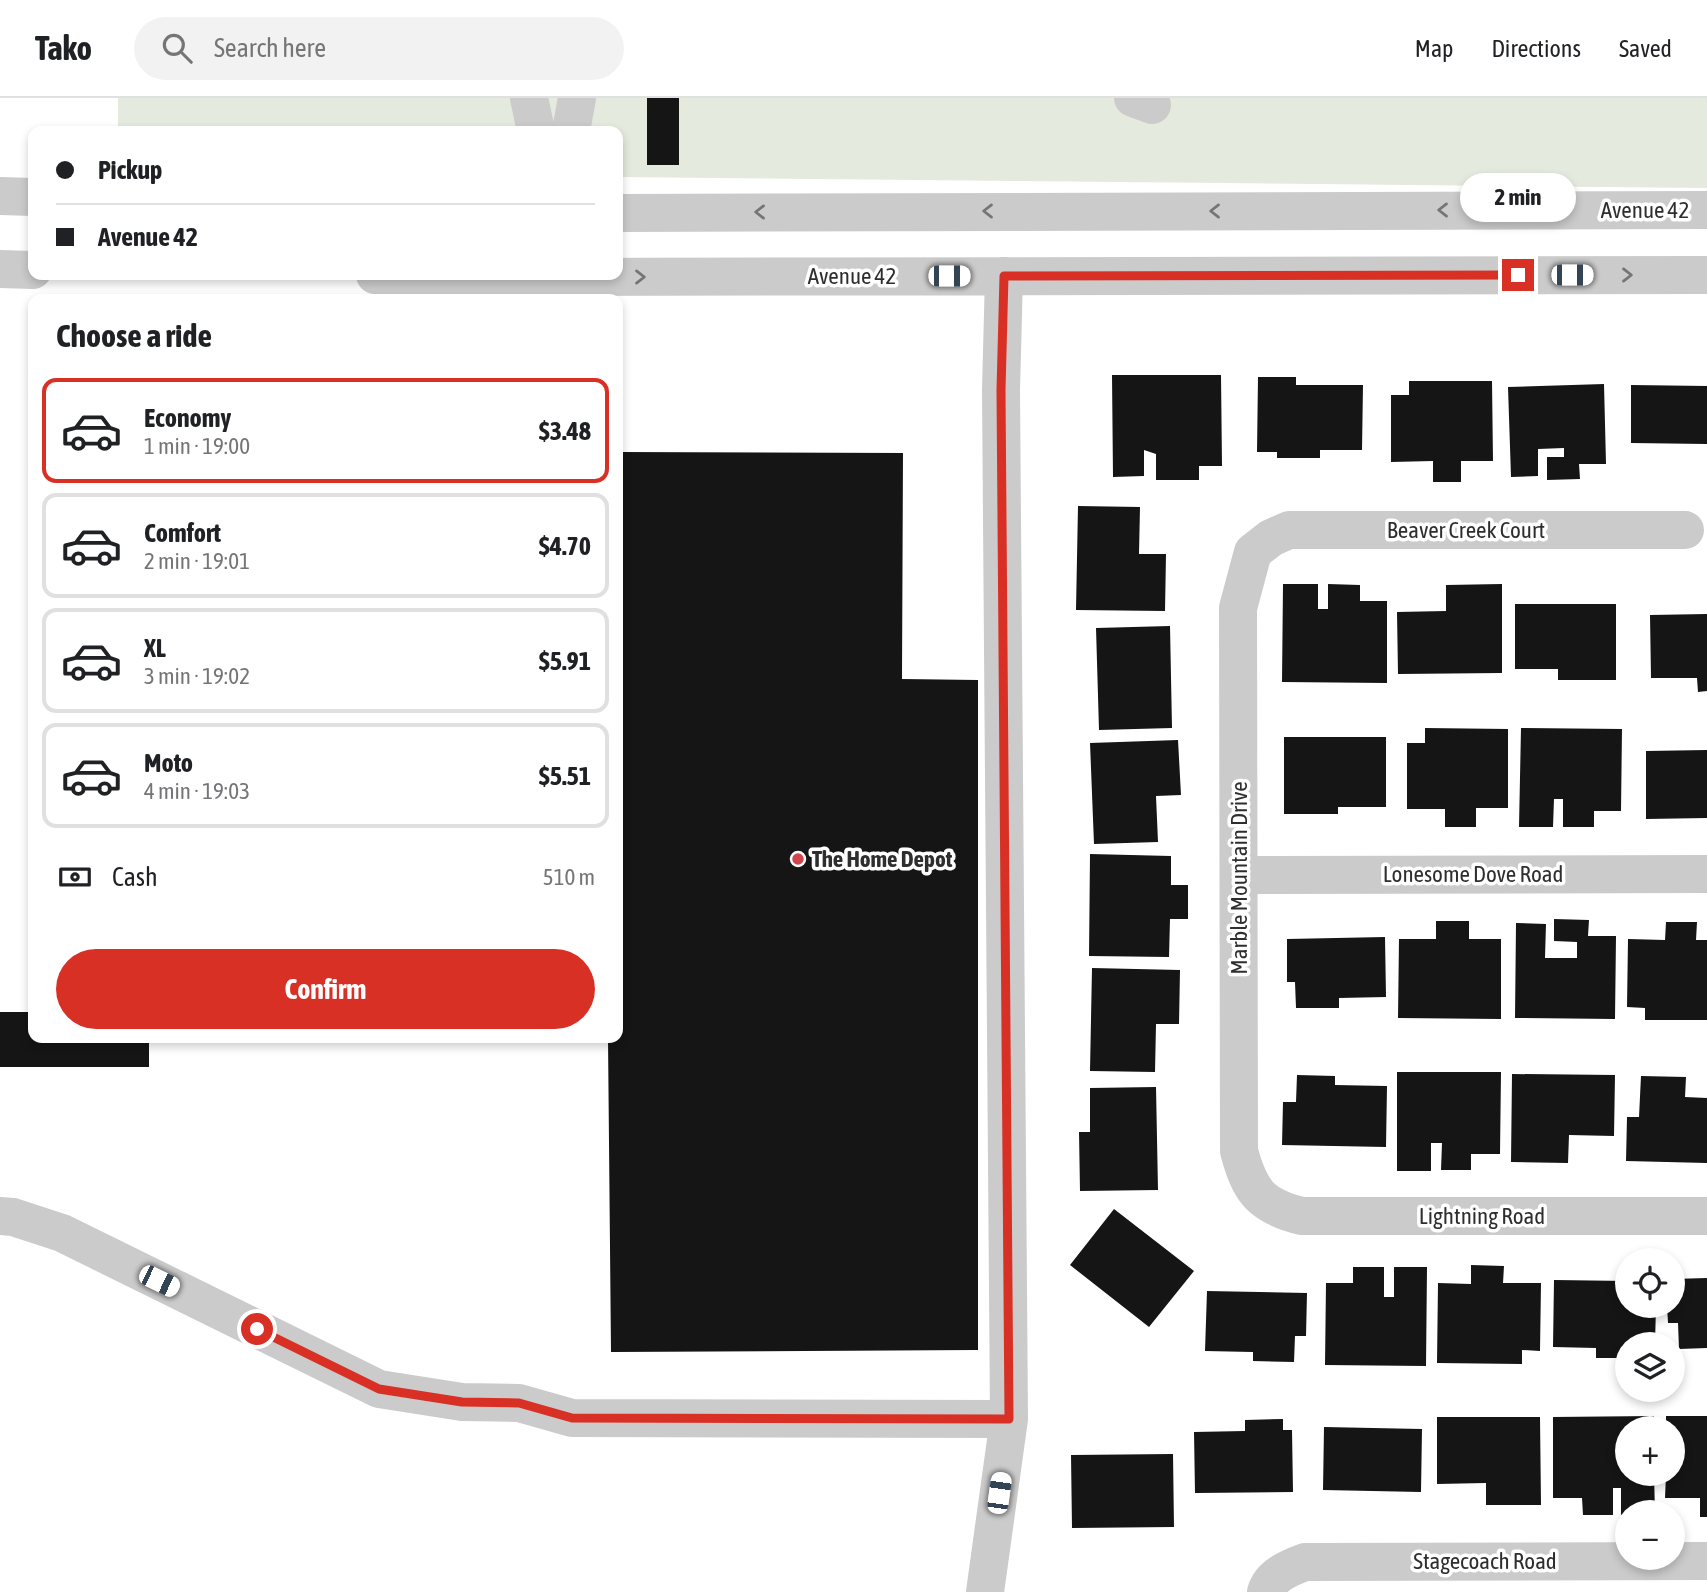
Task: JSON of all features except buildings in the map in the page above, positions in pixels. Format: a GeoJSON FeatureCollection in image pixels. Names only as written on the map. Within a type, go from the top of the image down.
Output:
{"type":"FeatureCollection","features":[{"type":"Feature","properties":{"kind":"street"},"geometry":{"type":"LineString","coordinates":[[529,98],[535,126]]}},
{"type":"Feature","properties":{"kind":"street"},"geometry":{"type":"LineString","coordinates":[[572,126],[577,98]]}},
{"type":"Feature","properties":{"kind":"street"},"geometry":{"type":"LineString","coordinates":[[0,196],[28,197]]}},
{"type":"Feature","properties":{"kind":"street","name":"Avenue 42"},"geometry":{"type":"LineString","coordinates":[[623,213],[1707,210]]}},
{"type":"Feature","properties":{"kind":"street"},"geometry":{"type":"LineString","coordinates":[[0,269],[28,270]]}},
{"type":"Feature","properties":{"kind":"street","name":"Avenue 42"},"geometry":{"type":"LineString","coordinates":[[623,276],[1707,275]]}},
{"type":"Feature","properties":{"kind":"street"},"geometry":{"type":"LineString","coordinates":[[985,1592],[1009,1419],[1001,390],[1004,276]]}},
{"type":"Feature","properties":{"kind":"street","name":"Beaver Creek Court"},"geometry":{"type":"LineString","coordinates":[[1253,552],[1271,538],[1289,530],[1685,530]]}},
{"type":"Feature","properties":{"kind":"street","name":"Marble Mountain Drive"},"geometry":{"type":"LineString","coordinates":[[1253,552],[1238,608],[1239,1151],[1246,1177],[1261,1200]]}},
{"type":"Feature","properties":{"kind":"street","name":"Lonesome Dove Road"},"geometry":{"type":"LineString","coordinates":[[1239,875],[1707,874]]}},
{"type":"Feature","properties":{"kind":"street","name":"Lightning Road"},"geometry":{"type":"LineString","coordinates":[[1261,1200],[1281,1211],[1302,1216],[1707,1216]]}},
{"type":"Feature","properties":{"kind":"street"},"geometry":{"type":"LineString","coordinates":[[0,1216],[13,1217],[62,1233],[379,1389],[462,1402],[519,1403],[572,1418],[1009,1419]]}},
{"type":"Feature","properties":{"kind":"street","name":"Stagecoach Road"},"geometry":{"type":"LineString","coordinates":[[1267,1588],[1287,1569],[1305,1562],[1707,1561]]}},
{"type":"Feature","properties":{"kind":"shaded area"},"geometry":{"type":"Polygon","coordinates":[[[118,98],[1707,98],[1707,188],[623,177],[623,126],[118,126],[118,98]]]}},
{"type":"Feature","properties":{"kind":"place","name":"The Home Depot"},"geometry":{"type":"Point","coordinates":[798,859]}},
{"type":"Feature","properties":{"kind":"route"},"geometry":{"type":"LineString","coordinates":[[257,1329],[379,1389],[462,1402],[519,1403],[572,1418],[1009,1419],[1001,390],[1004,276],[1518,275]]}}]}
